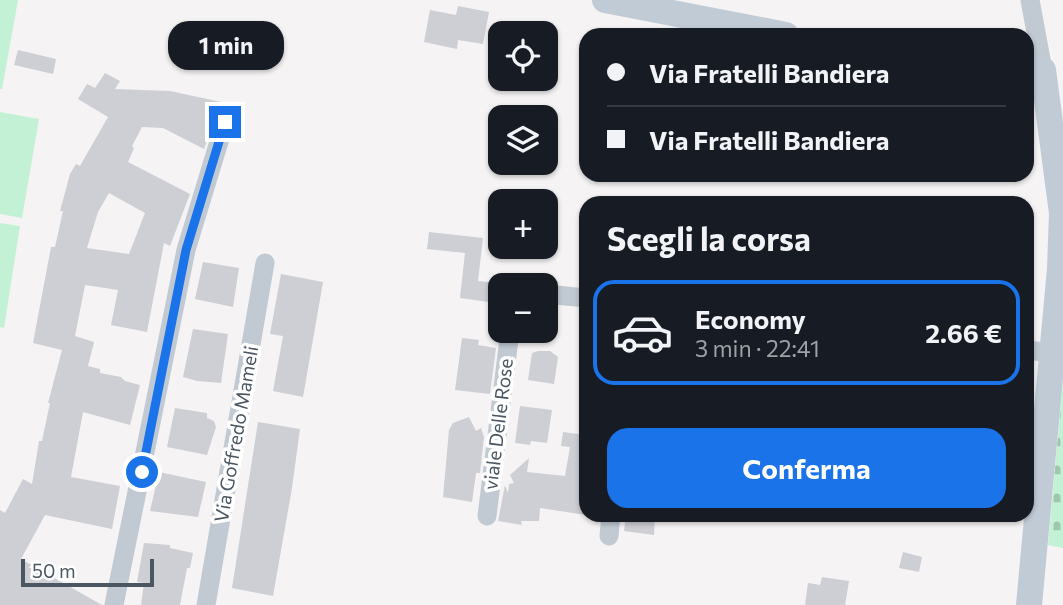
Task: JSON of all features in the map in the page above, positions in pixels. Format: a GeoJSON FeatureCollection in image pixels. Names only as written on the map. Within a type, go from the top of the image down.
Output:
{"type":"FeatureCollection","features":[{"type":"Feature","properties":{"kind":"street"},"geometry":{"type":"LineString","coordinates":[[605,0],[750,28]]}},
{"type":"Feature","properties":{"kind":"street"},"geometry":{"type":"LineString","coordinates":[[1030,0],[1032,28]]}},
{"type":"Feature","properties":{"kind":"street"},"geometry":{"type":"LineString","coordinates":[[1034,478],[1039,351],[1060,269],[1063,213],[1038,99],[1035,70]]}},
{"type":"Feature","properties":{"kind":"street"},"geometry":{"type":"LineString","coordinates":[[114,605],[186,250],[225,122]]}},
{"type":"Feature","properties":{"kind":"street","name":"Via Goffredo Mameli"},"geometry":{"type":"LineString","coordinates":[[206,605],[265,264]]}},
{"type":"Feature","properties":{"kind":"street"},"geometry":{"type":"LineString","coordinates":[[558,295],[579,297]]}},
{"type":"Feature","properties":{"kind":"street","name":"viale Delle Rose"},"geometry":{"type":"LineString","coordinates":[[487,516],[509,343]]}},
{"type":"Feature","properties":{"kind":"street"},"geometry":{"type":"LineString","coordinates":[[609,536],[610,522]]}},
{"type":"Feature","properties":{"kind":"street"},"geometry":{"type":"LineString","coordinates":[[1029,605],[1032,522]]}},
{"type":"Feature","properties":{"kind":"green space"},"geometry":{"type":"Polygon","coordinates":[[[0,0],[18,0],[2,89],[0,89],[0,0]]]}},
{"type":"Feature","properties":{"kind":"green space"},"geometry":{"type":"Polygon","coordinates":[[[0,112],[39,119],[22,218],[0,214],[0,112]]]}},
{"type":"Feature","properties":{"kind":"green space"},"geometry":{"type":"Polygon","coordinates":[[[0,223],[20,226],[4,328],[0,327],[0,223]]]}},
{"type":"Feature","properties":{"kind":"green space"},"geometry":{"type":"Polygon","coordinates":[[[1063,380],[1063,548],[1048,545],[1063,380]]]}},
{"type":"Feature","properties":{"kind":"building"},"geometry":{"type":"Polygon","coordinates":[[[458,6],[489,12],[483,44],[458,40],[457,49],[424,42],[430,10],[456,15],[458,6]]]}},
{"type":"Feature","properties":{"kind":"building"},"geometry":{"type":"Polygon","coordinates":[[[18,50],[56,59],[53,74],[14,65],[18,50]]]}},
{"type":"Feature","properties":{"kind":"building"},"geometry":{"type":"Polygon","coordinates":[[[105,73],[120,81],[115,89],[170,91],[221,102],[204,149],[163,128],[142,127],[132,146],[134,148],[128,162],[190,194],[170,246],[164,243],[147,332],[111,325],[118,290],[85,285],[75,336],[94,342],[88,366],[100,369],[100,373],[121,377],[125,381],[140,385],[130,425],[83,412],[71,477],[120,486],[112,529],[45,515],[21,559],[102,605],[0,605],[0,510],[5,513],[23,479],[32,484],[39,441],[42,441],[48,403],[62,350],[33,343],[51,247],[55,247],[63,211],[60,211],[70,174],[76,164],[80,166],[108,117],[78,99],[87,84],[95,88],[105,73]],[[109,193],[98,212],[87,248],[129,254],[145,213],[109,193]]]}},
{"type":"Feature","properties":{"kind":"building"},"geometry":{"type":"Polygon","coordinates":[[[429,232],[483,238],[478,281],[488,282],[488,302],[460,298],[465,253],[427,249],[429,232]]]}},
{"type":"Feature","properties":{"kind":"building"},"geometry":{"type":"Polygon","coordinates":[[[203,262],[239,268],[233,307],[195,299],[203,262]]]}},
{"type":"Feature","properties":{"kind":"building"},"geometry":{"type":"Polygon","coordinates":[[[281,274],[323,282],[303,397],[273,391],[283,336],[270,334],[281,274]]]}},
{"type":"Feature","properties":{"kind":"building"},"geometry":{"type":"Polygon","coordinates":[[[193,329],[228,334],[221,383],[183,377],[193,329]]]}},
{"type":"Feature","properties":{"kind":"building"},"geometry":{"type":"Polygon","coordinates":[[[462,338],[479,340],[478,345],[496,348],[490,394],[455,390],[462,338]]]}},
{"type":"Feature","properties":{"kind":"building"},"geometry":{"type":"Polygon","coordinates":[[[550,351],[558,357],[554,384],[528,380],[532,353],[550,351]]]}},
{"type":"Feature","properties":{"kind":"building"},"geometry":{"type":"Polygon","coordinates":[[[520,406],[552,410],[547,443],[515,443],[520,406]]]}},
{"type":"Feature","properties":{"kind":"building"},"geometry":{"type":"Polygon","coordinates":[[[175,408],[207,413],[207,418],[214,421],[216,427],[207,455],[167,447],[175,408]]]}},
{"type":"Feature","properties":{"kind":"building"},"geometry":{"type":"Polygon","coordinates":[[[469,417],[476,431],[481,428],[484,437],[480,473],[476,473],[472,502],[443,497],[449,430],[453,423],[469,417]]]}},
{"type":"Feature","properties":{"kind":"building"},"geometry":{"type":"Polygon","coordinates":[[[258,422],[300,429],[273,596],[232,588],[258,422]]]}},
{"type":"Feature","properties":{"kind":"building"},"geometry":{"type":"Polygon","coordinates":[[[563,432],[579,434],[579,514],[540,508],[539,521],[521,521],[522,525],[498,521],[505,485],[508,493],[509,484],[514,483],[510,475],[529,458],[527,472],[565,476],[570,447],[561,446],[563,432]]]}},
{"type":"Feature","properties":{"kind":"building"},"geometry":{"type":"Polygon","coordinates":[[[159,472],[206,482],[198,517],[150,511],[159,472]]]}},
{"type":"Feature","properties":{"kind":"building"},"geometry":{"type":"Polygon","coordinates":[[[625,522],[655,522],[654,535],[624,531],[625,522]]]}},
{"type":"Feature","properties":{"kind":"building"},"geometry":{"type":"Polygon","coordinates":[[[144,543],[170,545],[170,548],[193,553],[190,568],[187,568],[180,605],[141,605],[144,583],[137,582],[144,543]]]}},
{"type":"Feature","properties":{"kind":"building"},"geometry":{"type":"Polygon","coordinates":[[[903,552],[922,557],[919,572],[899,568],[903,552]]]}},
{"type":"Feature","properties":{"kind":"building"},"geometry":{"type":"Polygon","coordinates":[[[822,577],[849,581],[845,605],[805,605],[808,583],[820,585],[822,577]]]}},
{"type":"Feature","properties":{"kind":"route"},"geometry":{"type":"LineString","coordinates":[[142,472],[186,250],[225,122]]}}]}
